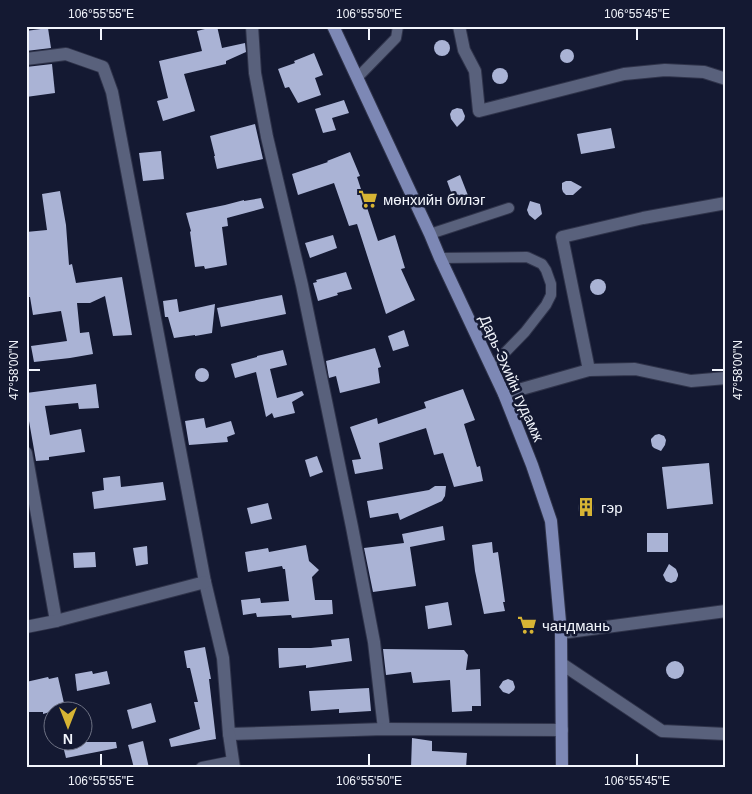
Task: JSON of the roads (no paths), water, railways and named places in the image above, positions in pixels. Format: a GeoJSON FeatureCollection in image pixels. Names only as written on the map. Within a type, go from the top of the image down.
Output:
{"type":"FeatureCollection","features":[{"type":"Feature","properties":{"kind":"main road","name":"Дарь-Эхийн гудамж"},"geometry":{"type":"LineString","coordinates":[[333,26],[504,394],[532,465],[551,521],[561,633],[562,768]]}},
{"type":"Feature","properties":{"kind":"street"},"geometry":{"type":"LineString","coordinates":[[252,26],[256,73],[267,137],[302,285],[374,642],[384,728]]}},
{"type":"Feature","properties":{"kind":"street"},"geometry":{"type":"LineString","coordinates":[[459,26],[464,50],[476,71],[478,111],[624,74],[665,70],[704,72],[726,79]]}},
{"type":"Feature","properties":{"kind":"street"},"geometry":{"type":"LineString","coordinates":[[26,59],[66,54],[103,67],[112,92],[205,582],[224,658],[233,765],[202,768]]}},
{"type":"Feature","properties":{"kind":"street"},"geometry":{"type":"LineString","coordinates":[[589,370],[562,237],[643,218],[726,203]]}},
{"type":"Feature","properties":{"kind":"street"},"geometry":{"type":"LineString","coordinates":[[504,394],[589,370],[635,369],[691,381],[726,378]]}},
{"type":"Feature","properties":{"kind":"street"},"geometry":{"type":"LineString","coordinates":[[26,453],[56,621]]}},
{"type":"Feature","properties":{"kind":"street"},"geometry":{"type":"LineString","coordinates":[[26,627],[205,582]]}},
{"type":"Feature","properties":{"kind":"street"},"geometry":{"type":"LineString","coordinates":[[561,633],[726,611]]}},
{"type":"Feature","properties":{"kind":"street"},"geometry":{"type":"LineString","coordinates":[[562,664],[662,731],[726,734]]}},
{"type":"Feature","properties":{"kind":"street"},"geometry":{"type":"LineString","coordinates":[[229,734],[384,728],[562,730]]}},
{"type":"Feature","properties":{"kind":"lane"},"geometry":{"type":"LineString","coordinates":[[358,78],[396,38],[398,26]]}},
{"type":"Feature","properties":{"kind":"lane"},"geometry":{"type":"LineString","coordinates":[[430,234],[509,208]]}},
{"type":"Feature","properties":{"kind":"lane"},"geometry":{"type":"LineString","coordinates":[[440,258],[527,257],[542,264],[546,270],[551,284],[551,295],[546,305],[525,332],[492,367]]}},
{"type":"Feature","properties":{"kind":"place","name":"мөнхийн билэг"},"geometry":{"type":"Point","coordinates":[368,199]}},
{"type":"Feature","properties":{"kind":"place","name":"гэр"},"geometry":{"type":"Point","coordinates":[586,507]}},
{"type":"Feature","properties":{"kind":"place","name":"чандмань"},"geometry":{"type":"Point","coordinates":[527,625]}}]}
